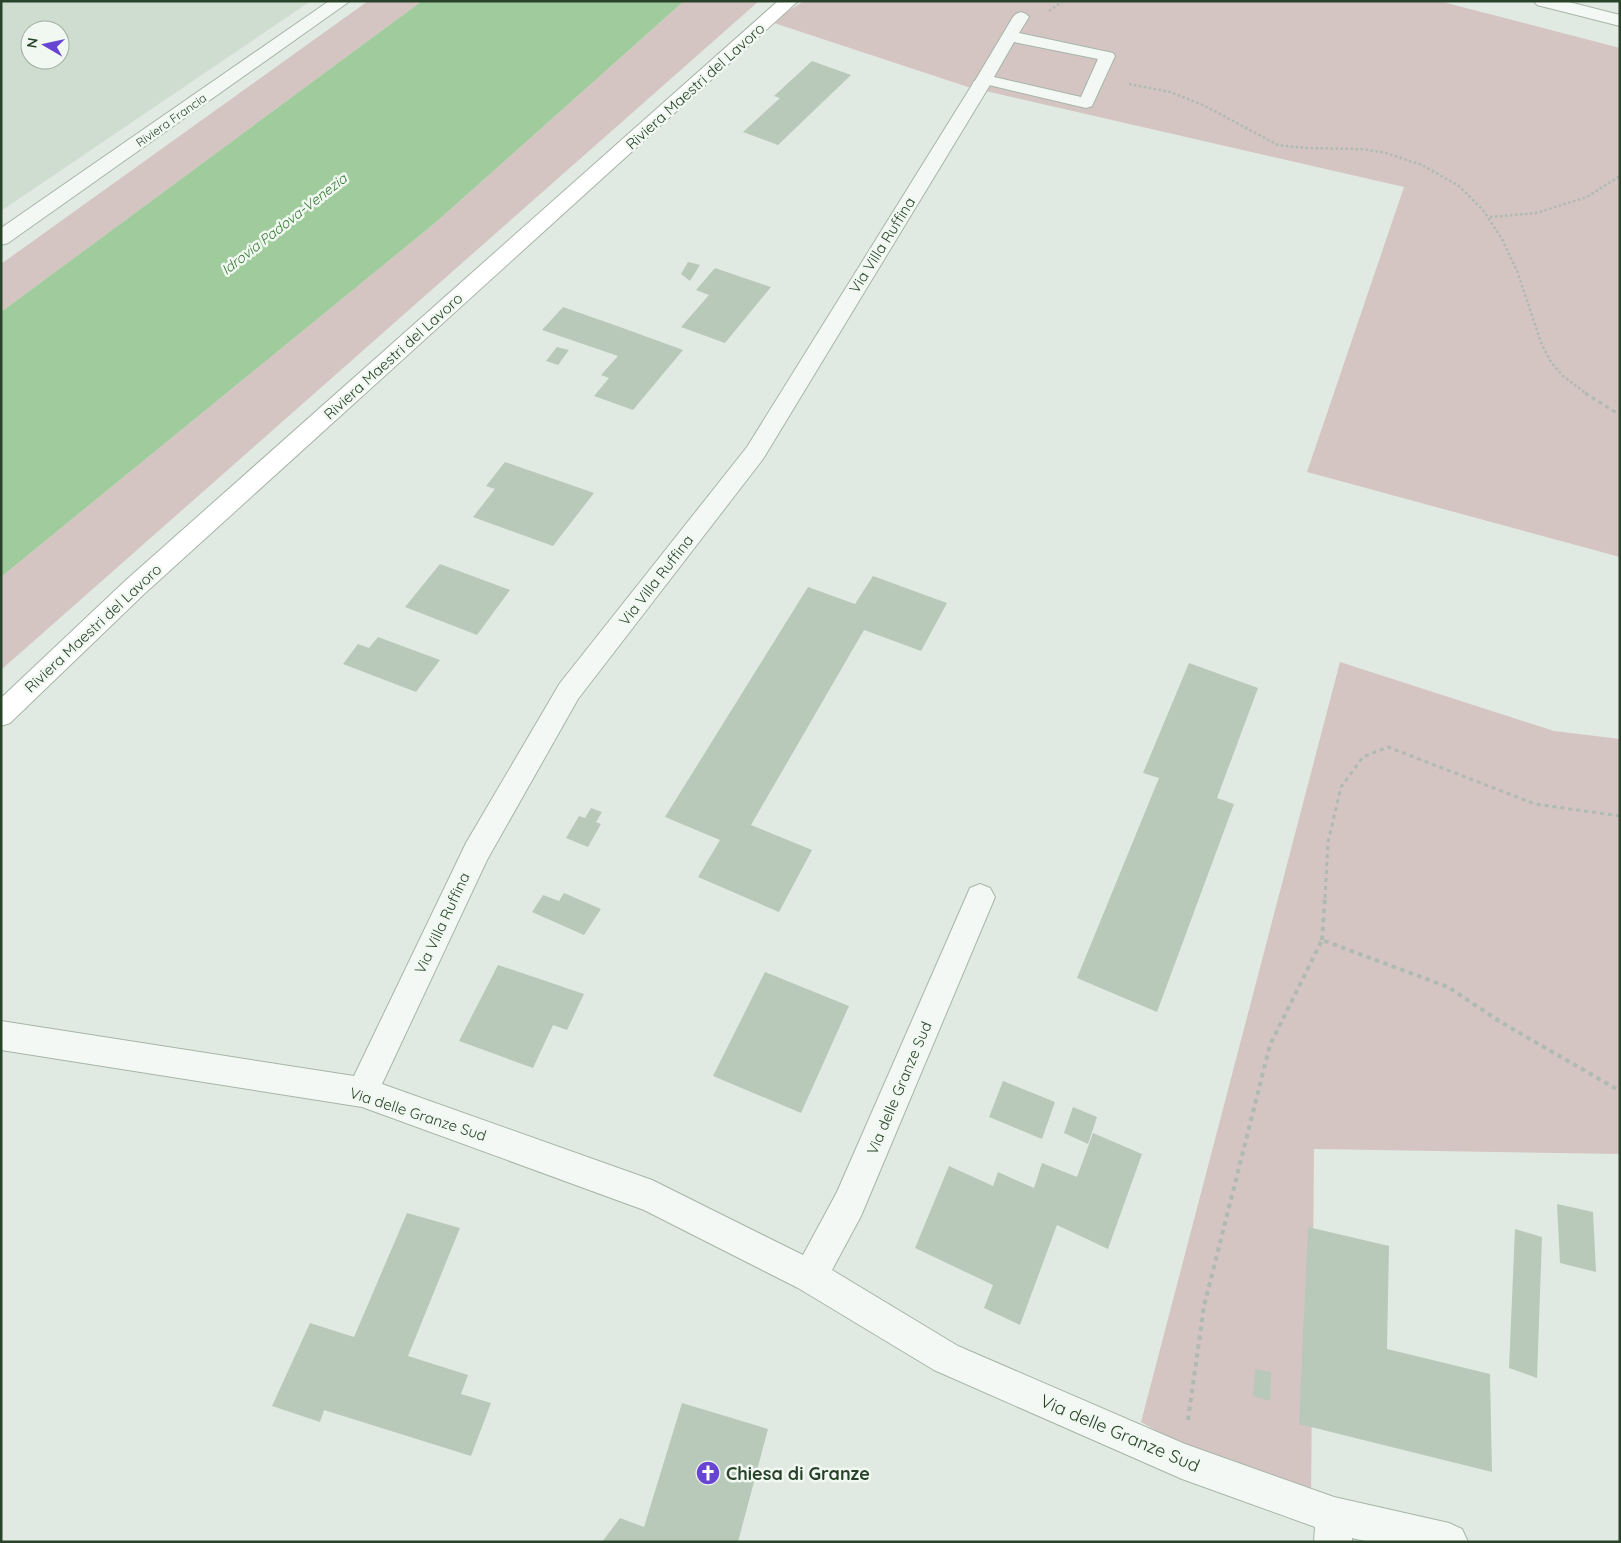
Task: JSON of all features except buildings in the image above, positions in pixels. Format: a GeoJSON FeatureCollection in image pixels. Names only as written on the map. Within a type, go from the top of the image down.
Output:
{"type":"FeatureCollection","features":[{"type":"Feature","properties":{"kind":"street","name":"Riviera Francia"},"geometry":{"type":"LineString","coordinates":[[1,238],[341,1]]}},
{"type":"Feature","properties":{"kind":"street","name":"Riviera Maestri del Lavoro"},"geometry":{"type":"LineString","coordinates":[[1,715],[134,588],[789,1]]}},
{"type":"Feature","properties":{"kind":"street"},"geometry":{"type":"LineString","coordinates":[[1543,1],[1620,21]]}},
{"type":"Feature","properties":{"kind":"street","name":"Via Villa Ruffina"},"geometry":{"type":"LineString","coordinates":[[362,1092],[476,852],[569,692],[755,453],[982,82]]}},
{"type":"Feature","properties":{"kind":"street","name":"Via delle Granze Sud"},"geometry":{"type":"LineString","coordinates":[[810,1276],[849,1204],[980,897]]}},
{"type":"Feature","properties":{"kind":"street","name":"Via delle Granze Sud"},"geometry":{"type":"LineString","coordinates":[[1,1035],[362,1092],[652,1196],[810,1276],[946,1358],[1182,1460],[1333,1528],[1450,1542]]}},
{"type":"Feature","properties":{"kind":"lane"},"geometry":{"type":"LineString","coordinates":[[1010,36],[1107,56],[1086,103],[982,82],[1021,17]]}},
{"type":"Feature","properties":{"kind":"path"},"geometry":{"type":"LineString","coordinates":[[1097,78],[1170,92],[1223,115],[1278,145],[1290,148],[1352,148],[1381,152],[1414,162],[1444,176],[1467,194],[1490,217],[1504,239],[1523,286],[1537,334],[1551,364],[1577,388],[1620,415]]}},
{"type":"Feature","properties":{"kind":"path"},"geometry":{"type":"LineString","coordinates":[[1490,217],[1536,213],[1587,197],[1620,176]]}},
{"type":"Feature","properties":{"kind":"path"},"geometry":{"type":"LineString","coordinates":[[1182,1460],[1204,1306],[1270,1045],[1322,940],[1330,833],[1341,787],[1363,757],[1388,747],[1535,804],[1620,816]]}},
{"type":"Feature","properties":{"kind":"path"},"geometry":{"type":"LineString","coordinates":[[1322,940],[1448,987],[1499,1021],[1620,1092]]}},
{"type":"Feature","properties":{"kind":"shaded area"},"geometry":{"type":"Polygon","coordinates":[[[1,1],[311,1],[1,211],[1,1]]]}},
{"type":"Feature","properties":{"kind":"shaded area"},"geometry":{"type":"Polygon","coordinates":[[[368,1],[422,1],[1,312],[1,264],[368,1]]]}},
{"type":"Feature","properties":{"kind":"shaded area"},"geometry":{"type":"Polygon","coordinates":[[[684,1],[759,1],[1,670],[1,577],[435,223],[684,1]]]}},
{"type":"Feature","properties":{"kind":"shaded area"},"geometry":{"type":"Polygon","coordinates":[[[804,1],[1439,1],[1620,48],[1620,557],[1307,472],[1404,187],[968,87],[771,22],[804,1]]]}},
{"type":"Feature","properties":{"kind":"shaded area"},"geometry":{"type":"Polygon","coordinates":[[[1340,662],[1554,731],[1620,739],[1620,1154],[1314,1149],[1311,1506],[1203,1457],[1141,1422],[1340,662]]]}},
{"type":"Feature","properties":{"kind":"water","name":"Idrovia Padova-Venezia"},"geometry":{"type":"Polygon","coordinates":[[[422,1],[684,1],[435,223],[1,577],[1,312],[422,1]]]}},
{"type":"Feature","properties":{"kind":"place","name":"Chiesa di Granze"},"geometry":{"type":"Point","coordinates":[708,1473]}}]}
